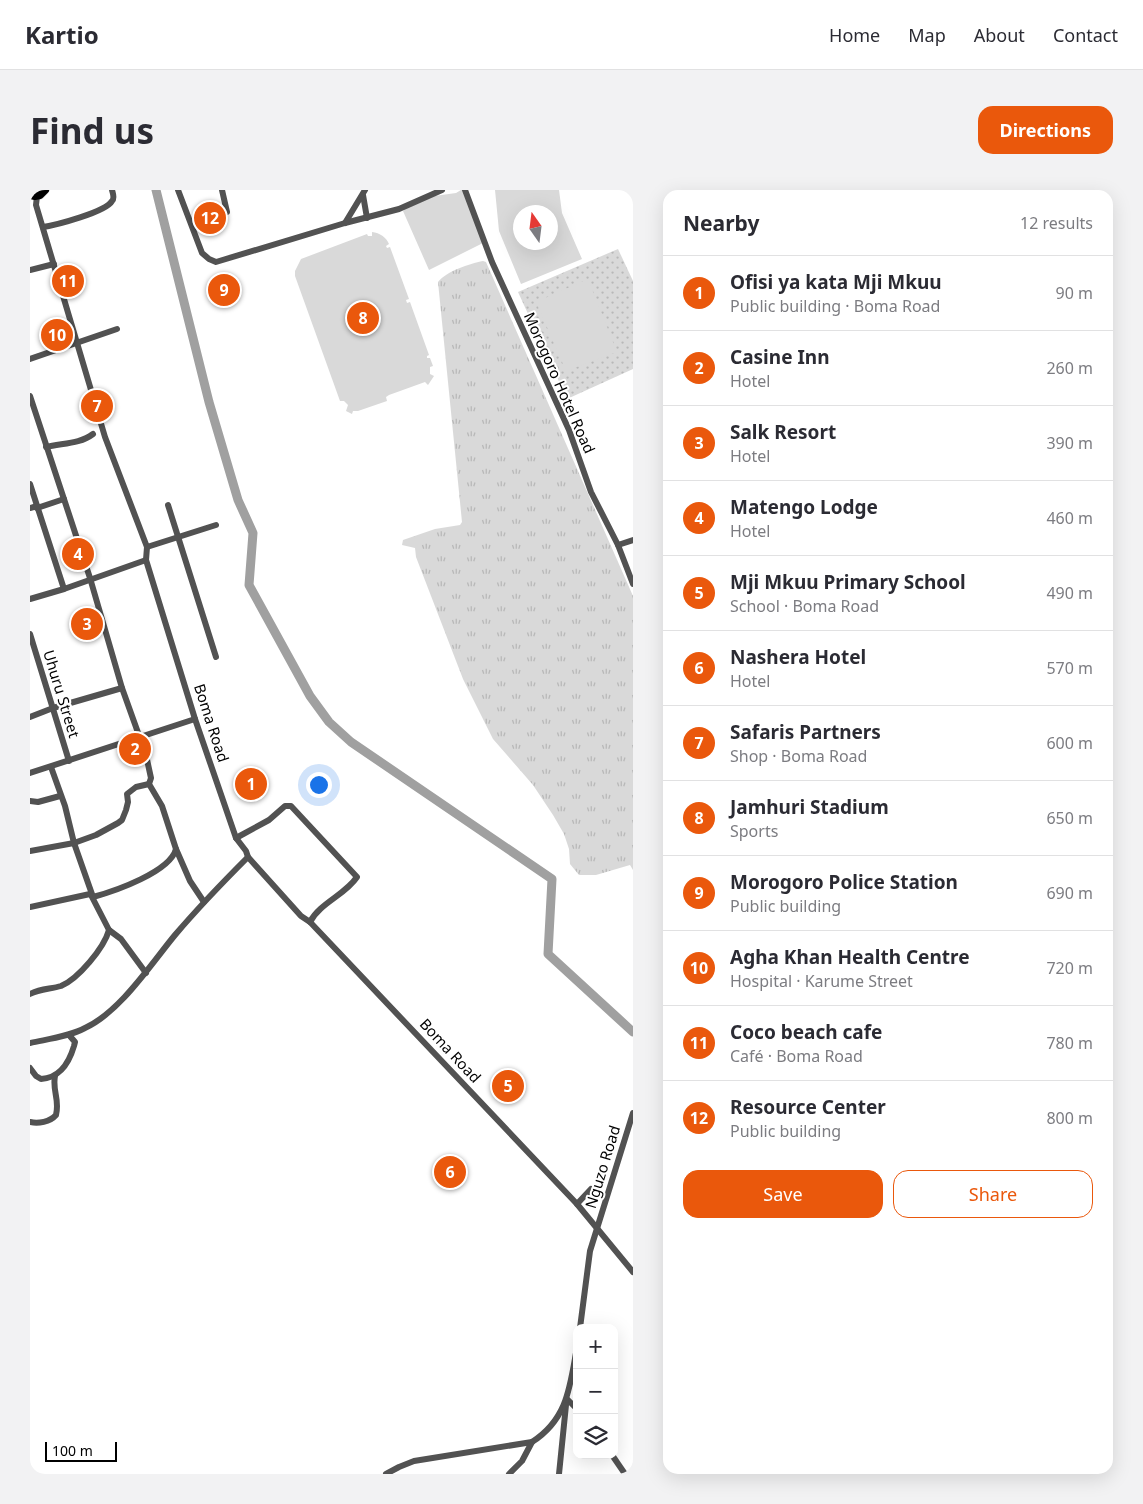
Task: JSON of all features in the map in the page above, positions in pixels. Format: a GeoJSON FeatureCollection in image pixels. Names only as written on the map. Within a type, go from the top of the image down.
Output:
{"type":"FeatureCollection","features":[{"type":"Feature","properties":{"kind":"main road"},"geometry":{"type":"LineString","coordinates":[[34,196],[40,196],[45,190]]}},
{"type":"Feature","properties":{"kind":"street"},"geometry":{"type":"LineString","coordinates":[[43,226],[58,225],[89,215],[107,206],[114,198],[112,190]]}},
{"type":"Feature","properties":{"kind":"street"},"geometry":{"type":"LineString","coordinates":[[178,190],[202,253],[216,262],[345,223],[403,208],[442,190]]}},
{"type":"Feature","properties":{"kind":"street"},"geometry":{"type":"LineString","coordinates":[[222,190],[228,212]]}},
{"type":"Feature","properties":{"kind":"street","name":"Morogoro Hotel Road"},"geometry":{"type":"LineString","coordinates":[[465,190],[492,262],[569,430],[591,492],[618,545],[633,584]]}},
{"type":"Feature","properties":{"kind":"street"},"geometry":{"type":"LineString","coordinates":[[345,223],[364,192]]}},
{"type":"Feature","properties":{"kind":"street"},"geometry":{"type":"LineString","coordinates":[[364,192],[367,218]]}},
{"type":"Feature","properties":{"kind":"street","name":"Boma Road"},"geometry":{"type":"LineString","coordinates":[[34,196],[76,344],[105,437],[147,547],[146,560],[195,719],[236,838],[246,851],[248,857],[301,916],[310,922],[577,1204],[633,1272]]}},
{"type":"Feature","properties":{"kind":"street"},"geometry":{"type":"LineString","coordinates":[[30,270],[54,264]]}},
{"type":"Feature","properties":{"kind":"street"},"geometry":{"type":"LineString","coordinates":[[30,359],[117,329]]}},
{"type":"Feature","properties":{"kind":"street"},"geometry":{"type":"LineString","coordinates":[[30,396],[33,413],[64,499],[90,578],[122,688],[146,755],[151,778],[149,784],[162,806],[176,849],[190,881],[204,902]]}},
{"type":"Feature","properties":{"kind":"street"},"geometry":{"type":"LineString","coordinates":[[46,447],[67,442],[76,443],[93,434]]}},
{"type":"Feature","properties":{"kind":"street"},"geometry":{"type":"LineString","coordinates":[[30,484],[64,589]]}},
{"type":"Feature","properties":{"kind":"street"},"geometry":{"type":"LineString","coordinates":[[30,508],[36,506],[38,508],[64,499]]}},
{"type":"Feature","properties":{"kind":"street"},"geometry":{"type":"LineString","coordinates":[[168,505],[216,657]]}},
{"type":"Feature","properties":{"kind":"street"},"geometry":{"type":"LineString","coordinates":[[147,547],[216,526]]}},
{"type":"Feature","properties":{"kind":"street"},"geometry":{"type":"LineString","coordinates":[[618,545],[633,540]]}},
{"type":"Feature","properties":{"kind":"street"},"geometry":{"type":"LineString","coordinates":[[30,598],[64,589],[90,578],[146,560]]}},
{"type":"Feature","properties":{"kind":"street","name":"Uhuru Street"},"geometry":{"type":"LineString","coordinates":[[30,634],[69,761]]}},
{"type":"Feature","properties":{"kind":"street"},"geometry":{"type":"LineString","coordinates":[[30,717],[53,708],[122,688]]}},
{"type":"Feature","properties":{"kind":"street"},"geometry":{"type":"LineString","coordinates":[[30,773],[195,719]]}},
{"type":"Feature","properties":{"kind":"street"},"geometry":{"type":"LineString","coordinates":[[51,767],[65,806],[74,842],[92,896],[109,930],[121,939],[146,973]]}},
{"type":"Feature","properties":{"kind":"street"},"geometry":{"type":"LineString","coordinates":[[30,851],[74,842],[96,835],[122,820],[128,802],[127,794],[136,787],[149,784]]}},
{"type":"Feature","properties":{"kind":"street"},"geometry":{"type":"LineString","coordinates":[[30,801],[38,802],[60,796]]}},
{"type":"Feature","properties":{"kind":"street"},"geometry":{"type":"LineString","coordinates":[[236,838],[269,820],[285,806],[290,806],[355,874],[356,877],[351,884],[314,914],[310,922]]}},
{"type":"Feature","properties":{"kind":"street"},"geometry":{"type":"LineString","coordinates":[[30,907],[92,896],[133,882],[156,871],[168,862],[176,849]]}},
{"type":"Feature","properties":{"kind":"street"},"geometry":{"type":"LineString","coordinates":[[30,1043],[69,1035],[84,1029],[98,1020],[146,973],[204,902],[248,857]]}},
{"type":"Feature","properties":{"kind":"street"},"geometry":{"type":"LineString","coordinates":[[168,862],[175,860],[182,863]]}},
{"type":"Feature","properties":{"kind":"street"},"geometry":{"type":"LineString","coordinates":[[30,994],[58,986],[74,978],[101,948],[109,930]]}},
{"type":"Feature","properties":{"kind":"street"},"geometry":{"type":"LineString","coordinates":[[30,1068],[41,1079],[55,1076],[62,1070],[72,1052],[75,1042],[69,1035]]}},
{"type":"Feature","properties":{"kind":"street"},"geometry":{"type":"LineString","coordinates":[[30,1122],[38,1123],[56,1115],[58,1102],[53,1084],[55,1076]]}},
{"type":"Feature","properties":{"kind":"street","name":"Nguzo Road"},"geometry":{"type":"LineString","coordinates":[[581,1324],[590,1251],[633,1113]]}},
{"type":"Feature","properties":{"kind":"street"},"geometry":{"type":"LineString","coordinates":[[577,1204],[591,1189]]}},
{"type":"Feature","properties":{"kind":"street"},"geometry":{"type":"LineString","coordinates":[[559,1474],[567,1399],[573,1368]]}},
{"type":"Feature","properties":{"kind":"street"},"geometry":{"type":"LineString","coordinates":[[567,1399],[573,1404]]}},
{"type":"Feature","properties":{"kind":"street"},"geometry":{"type":"LineString","coordinates":[[386,1474],[399,1466],[414,1461],[532,1442],[557,1421],[567,1399]]}},
{"type":"Feature","properties":{"kind":"street"},"geometry":{"type":"LineString","coordinates":[[509,1474],[522,1461],[532,1442]]}},
{"type":"Feature","properties":{"kind":"street"},"geometry":{"type":"LineString","coordinates":[[615,1459],[625,1474]]}},
{"type":"Feature","properties":{"kind":"green space"},"geometry":{"type":"Polygon","coordinates":[[[463,190],[485,242],[429,270],[403,211],[420,198],[456,193],[463,190]]]}},
{"type":"Feature","properties":{"kind":"green space"},"geometry":{"type":"Polygon","coordinates":[[[495,190],[559,190],[562,213],[582,259],[521,284],[499,231],[495,190]]]}},
{"type":"Feature","properties":{"kind":"green space"},"geometry":{"type":"Polygon","coordinates":[[[372,232],[378,233],[389,244],[386,246],[387,248],[390,247],[409,299],[406,300],[407,303],[410,302],[429,355],[427,358],[430,358],[433,366],[430,367],[430,374],[434,376],[428,385],[425,382],[389,395],[386,397],[387,401],[353,411],[352,414],[346,411],[348,405],[344,401],[340,401],[295,276],[295,271],[301,259],[367,234],[372,236],[372,232]]]}},
{"type":"Feature","properties":{"kind":"green space"},"geometry":{"type":"Polygon","coordinates":[[[618,249],[633,281],[633,369],[567,399],[518,292],[618,249]]]}},
{"type":"Feature","properties":{"kind":"green space"},"geometry":{"type":"Polygon","coordinates":[[[483,261],[486,262],[633,596],[633,870],[630,865],[596,875],[579,875],[570,864],[569,849],[564,834],[533,785],[493,739],[463,679],[416,557],[415,548],[402,545],[403,540],[435,529],[460,525],[462,522],[438,282],[453,271],[483,261]]]}},
{"type":"Feature","properties":{"kind":"green space"},"geometry":{"type":"Polygon","coordinates":[[[588,279],[617,352],[566,371],[536,302],[588,279]]]}},
{"type":"Feature","properties":{"kind":"waterway"},"geometry":{"type":"LineString","coordinates":[[156,190],[209,402],[238,500],[253,533],[249,585],[310,696],[329,722],[351,742],[552,879],[548,954],[633,1032]]}},
{"type":"Feature","properties":{"kind":"place","name":"Resource Center"},"geometry":{"type":"Point","coordinates":[210,218]}},
{"type":"Feature","properties":{"kind":"place","name":"Coco beach cafe"},"geometry":{"type":"Point","coordinates":[68,281]}},
{"type":"Feature","properties":{"kind":"place","name":"Morogoro Police Station"},"geometry":{"type":"Point","coordinates":[224,290]}},
{"type":"Feature","properties":{"kind":"place","name":"Jamhuri Stadium"},"geometry":{"type":"Point","coordinates":[363,318]}},
{"type":"Feature","properties":{"kind":"place","name":"Agha Khan Health Centre"},"geometry":{"type":"Point","coordinates":[57,335]}},
{"type":"Feature","properties":{"kind":"place","name":"Safaris Partners"},"geometry":{"type":"Point","coordinates":[97,406]}},
{"type":"Feature","properties":{"kind":"place","name":"Matengo Lodge"},"geometry":{"type":"Point","coordinates":[78,554]}},
{"type":"Feature","properties":{"kind":"place","name":"Salk Resort"},"geometry":{"type":"Point","coordinates":[87,624]}},
{"type":"Feature","properties":{"kind":"place","name":"Casine Inn"},"geometry":{"type":"Point","coordinates":[135,749]}},
{"type":"Feature","properties":{"kind":"place","name":"Ofisi ya kata Mji Mkuu"},"geometry":{"type":"Point","coordinates":[251,784]}},
{"type":"Feature","properties":{"kind":"place","name":"Mji Mkuu Primary School"},"geometry":{"type":"Point","coordinates":[508,1086]}},
{"type":"Feature","properties":{"kind":"place","name":"Nashera Hotel"},"geometry":{"type":"Point","coordinates":[450,1172]}}]}
